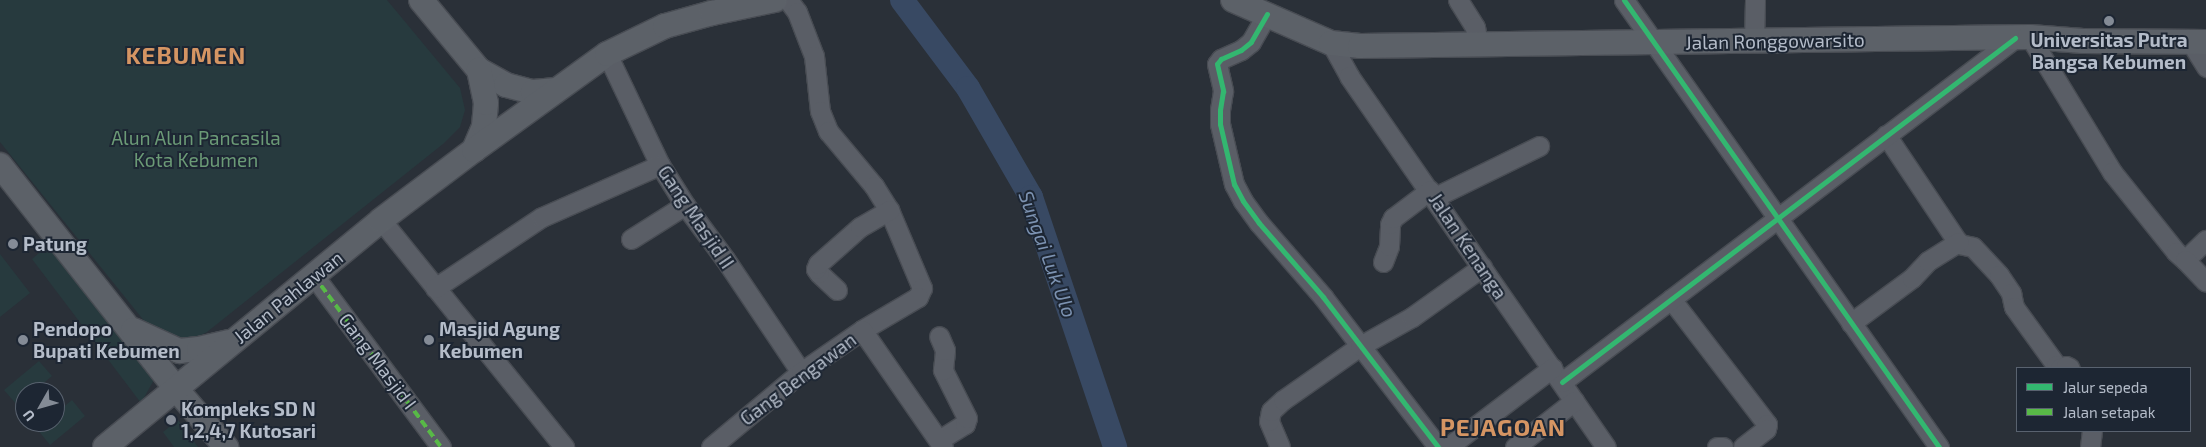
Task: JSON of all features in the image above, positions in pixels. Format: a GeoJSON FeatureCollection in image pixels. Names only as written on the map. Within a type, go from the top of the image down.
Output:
{"type":"FeatureCollection","features":[{"type":"Feature","properties":{"kind":"main road"},"geometry":{"type":"LineString","coordinates":[[421,0],[479,70],[506,85],[533,92],[556,90],[607,54],[665,26],[712,12],[775,0]]}},
{"type":"Feature","properties":{"kind":"main road","name":"Jalan Ronggowarsito"},"geometry":{"type":"LineString","coordinates":[[1234,0],[1331,43],[1360,46],[2022,38],[2083,41],[2198,41]]}},
{"type":"Feature","properties":{"kind":"main road"},"geometry":{"type":"LineString","coordinates":[[474,150],[484,126],[486,103],[479,70]]}},
{"type":"Feature","properties":{"kind":"main road","name":"Jalan Pahlawan"},"geometry":{"type":"LineString","coordinates":[[105,447],[382,220],[556,90]]}},
{"type":"Feature","properties":{"kind":"main road"},"geometry":{"type":"LineString","coordinates":[[0,166],[176,389],[226,447]]}},
{"type":"Feature","properties":{"kind":"main road"},"geometry":{"type":"LineString","coordinates":[[127,328],[156,343],[179,351],[199,350],[236,340]]}},
{"type":"Feature","properties":{"kind":"main road"},"geometry":{"type":"LineString","coordinates":[[151,410],[160,369]]}},
{"type":"Feature","properties":{"kind":"main road"},"geometry":{"type":"LineString","coordinates":[[194,408],[198,371]]}},
{"type":"Feature","properties":{"kind":"street","name":"Gang Bengawan"},"geometry":{"type":"LineString","coordinates":[[711,447],[801,372],[862,330],[918,297],[922,288],[884,202],[828,130],[820,111],[814,56],[796,12],[788,0]]}},
{"type":"Feature","properties":{"kind":"street"},"geometry":{"type":"LineString","coordinates":[[1458,0],[1475,26],[1478,44]]}},
{"type":"Feature","properties":{"kind":"street"},"geometry":{"type":"LineString","coordinates":[[1624,0],[1651,42],[1939,447]]}},
{"type":"Feature","properties":{"kind":"street"},"geometry":{"type":"LineString","coordinates":[[1754,41],[1755,0]]}},
{"type":"Feature","properties":{"kind":"street"},"geometry":{"type":"LineString","coordinates":[[1267,14],[1251,42],[1241,50],[1221,59],[1217,64],[1223,91],[1220,124],[1233,180],[1243,202],[1259,223],[1323,297],[1438,447]]}},
{"type":"Feature","properties":{"kind":"street"},"geometry":{"type":"LineString","coordinates":[[1448,447],[1671,299],[1886,135],[2022,38],[2112,172],[2185,260],[2206,282]]}},
{"type":"Feature","properties":{"kind":"street"},"geometry":{"type":"LineString","coordinates":[[2198,41],[2206,67]]}},
{"type":"Feature","properties":{"kind":"street","name":"Jalan Kenanga"},"geometry":{"type":"LineString","coordinates":[[1331,43],[1348,76],[1432,194],[1606,447]]}},
{"type":"Feature","properties":{"kind":"street","name":"Gang Masjid II"},"geometry":{"type":"LineString","coordinates":[[607,54],[660,165],[685,205],[725,259],[801,372]]}},
{"type":"Feature","properties":{"kind":"street"},"geometry":{"type":"LineString","coordinates":[[1886,135],[1958,242],[1961,245],[1975,249],[1999,275],[2011,293],[2014,308],[2059,367]]}},
{"type":"Feature","properties":{"kind":"street"},"geometry":{"type":"LineString","coordinates":[[1383,262],[1389,246],[1390,224],[1393,218],[1432,194],[1539,146]]}},
{"type":"Feature","properties":{"kind":"street"},"geometry":{"type":"LineString","coordinates":[[435,288],[542,217],[660,165]]}},
{"type":"Feature","properties":{"kind":"street"},"geometry":{"type":"LineString","coordinates":[[837,290],[816,269],[818,264],[860,227],[884,202]]}},
{"type":"Feature","properties":{"kind":"street"},"geometry":{"type":"LineString","coordinates":[[631,239],[685,205]]}},
{"type":"Feature","properties":{"kind":"street"},"geometry":{"type":"LineString","coordinates":[[382,220],[564,447]]}},
{"type":"Feature","properties":{"kind":"street"},"geometry":{"type":"LineString","coordinates":[[2185,260],[2206,240]]}},
{"type":"Feature","properties":{"kind":"street"},"geometry":{"type":"LineString","coordinates":[[1851,324],[1912,278],[1928,261],[1958,242]]}},
{"type":"Feature","properties":{"kind":"street"},"geometry":{"type":"LineString","coordinates":[[1280,447],[1269,421],[1271,411],[1283,400],[1360,346],[1412,317],[1482,267]]}},
{"type":"Feature","properties":{"kind":"street","name":"Gang Masjid I"},"geometry":{"type":"LineString","coordinates":[[314,276],[442,447]]}},
{"type":"Feature","properties":{"kind":"street"},"geometry":{"type":"LineString","coordinates":[[1671,299],[1767,424],[1766,429],[1753,444]]}},
{"type":"Feature","properties":{"kind":"street","name":"Gang Bengawan"},"geometry":{"type":"LineString","coordinates":[[862,330],[941,444]]}},
{"type":"Feature","properties":{"kind":"street"},"geometry":{"type":"LineString","coordinates":[[939,336],[945,350],[942,370],[967,418],[965,424],[941,444]]}},
{"type":"Feature","properties":{"kind":"street"},"geometry":{"type":"LineString","coordinates":[[1515,447],[1574,401]]}},
{"type":"Feature","properties":{"kind":"street"},"geometry":{"type":"LineString","coordinates":[[2090,447],[2092,432]]}},
{"type":"Feature","properties":{"kind":"street"},"geometry":{"type":"LineString","coordinates":[[1717,447],[1723,447]]}},
{"type":"Feature","properties":{"kind":"green space","name":"Alun Alun Pancasila Kota Kebumen"},"geometry":{"type":"Polygon","coordinates":[[[0,0],[387,0],[460,88],[465,110],[460,127],[443,144],[207,332],[189,341],[176,342],[145,322],[0,142],[0,0]]]}},
{"type":"Feature","properties":{"kind":"green space"},"geometry":{"type":"Polygon","coordinates":[[[57,238],[160,369],[141,403],[32,259],[57,238]]]}},
{"type":"Feature","properties":{"kind":"green space"},"geometry":{"type":"Polygon","coordinates":[[[0,254],[30,293],[0,317],[0,254]]]}},
{"type":"Feature","properties":{"kind":"green space"},"geometry":{"type":"Polygon","coordinates":[[[39,361],[52,376],[45,382],[15,382],[15,403],[4,390],[39,361]]]}},
{"type":"Feature","properties":{"kind":"green space"},"geometry":{"type":"Polygon","coordinates":[[[72,400],[85,416],[50,445],[39,432],[65,432],[65,406],[72,400]]]}},
{"type":"Feature","properties":{"kind":"green space"},"geometry":{"type":"Polygon","coordinates":[[[178,420],[198,447],[174,447],[163,432],[178,420]]]}},
{"type":"Feature","properties":{"kind":"waterway","name":"Sungai Luk Ulo"},"geometry":{"type":"LineString","coordinates":[[902,0],[968,88],[1031,197],[1115,447]]}},
{"type":"Feature","properties":{"kind":"marked path"},"geometry":{"type":"LineString","coordinates":[[314,276],[441,447]]}},
{"type":"Feature","properties":{"kind":"cycle path"},"geometry":{"type":"LineString","coordinates":[[1624,0],[1939,447]]}},
{"type":"Feature","properties":{"kind":"cycle path"},"geometry":{"type":"LineString","coordinates":[[1267,14],[1251,42],[1241,50],[1221,59],[1217,64],[1223,91],[1220,124],[1234,184],[1243,201],[1259,223],[1323,297],[1438,447]]}},
{"type":"Feature","properties":{"kind":"cycle path"},"geometry":{"type":"LineString","coordinates":[[1562,382],[2015,38]]}},
{"type":"Feature","properties":{"kind":"place","name":"Universitas Putra Bangsa Kebumen"},"geometry":{"type":"Point","coordinates":[2109,21]}},
{"type":"Feature","properties":{"kind":"place","name":"Patung"},"geometry":{"type":"Point","coordinates":[13,244]}},
{"type":"Feature","properties":{"kind":"place","name":"Pendopo Bupati Kebumen"},"geometry":{"type":"Point","coordinates":[23,340]}},
{"type":"Feature","properties":{"kind":"place","name":"Masjid Agung Kebumen"},"geometry":{"type":"Point","coordinates":[429,340]}},
{"type":"Feature","properties":{"kind":"place","name":"Kompleks SD N 1,2,4,7 Kutosari"},"geometry":{"type":"Point","coordinates":[171,420]}},
{"type":"Feature","properties":{"kind":"district","name":"KEBUMEN"},"geometry":{"type":"Point","coordinates":[186,55]}},
{"type":"Feature","properties":{"kind":"district","name":"PEJAGOAN"},"geometry":{"type":"Point","coordinates":[1503,427]}}]}
